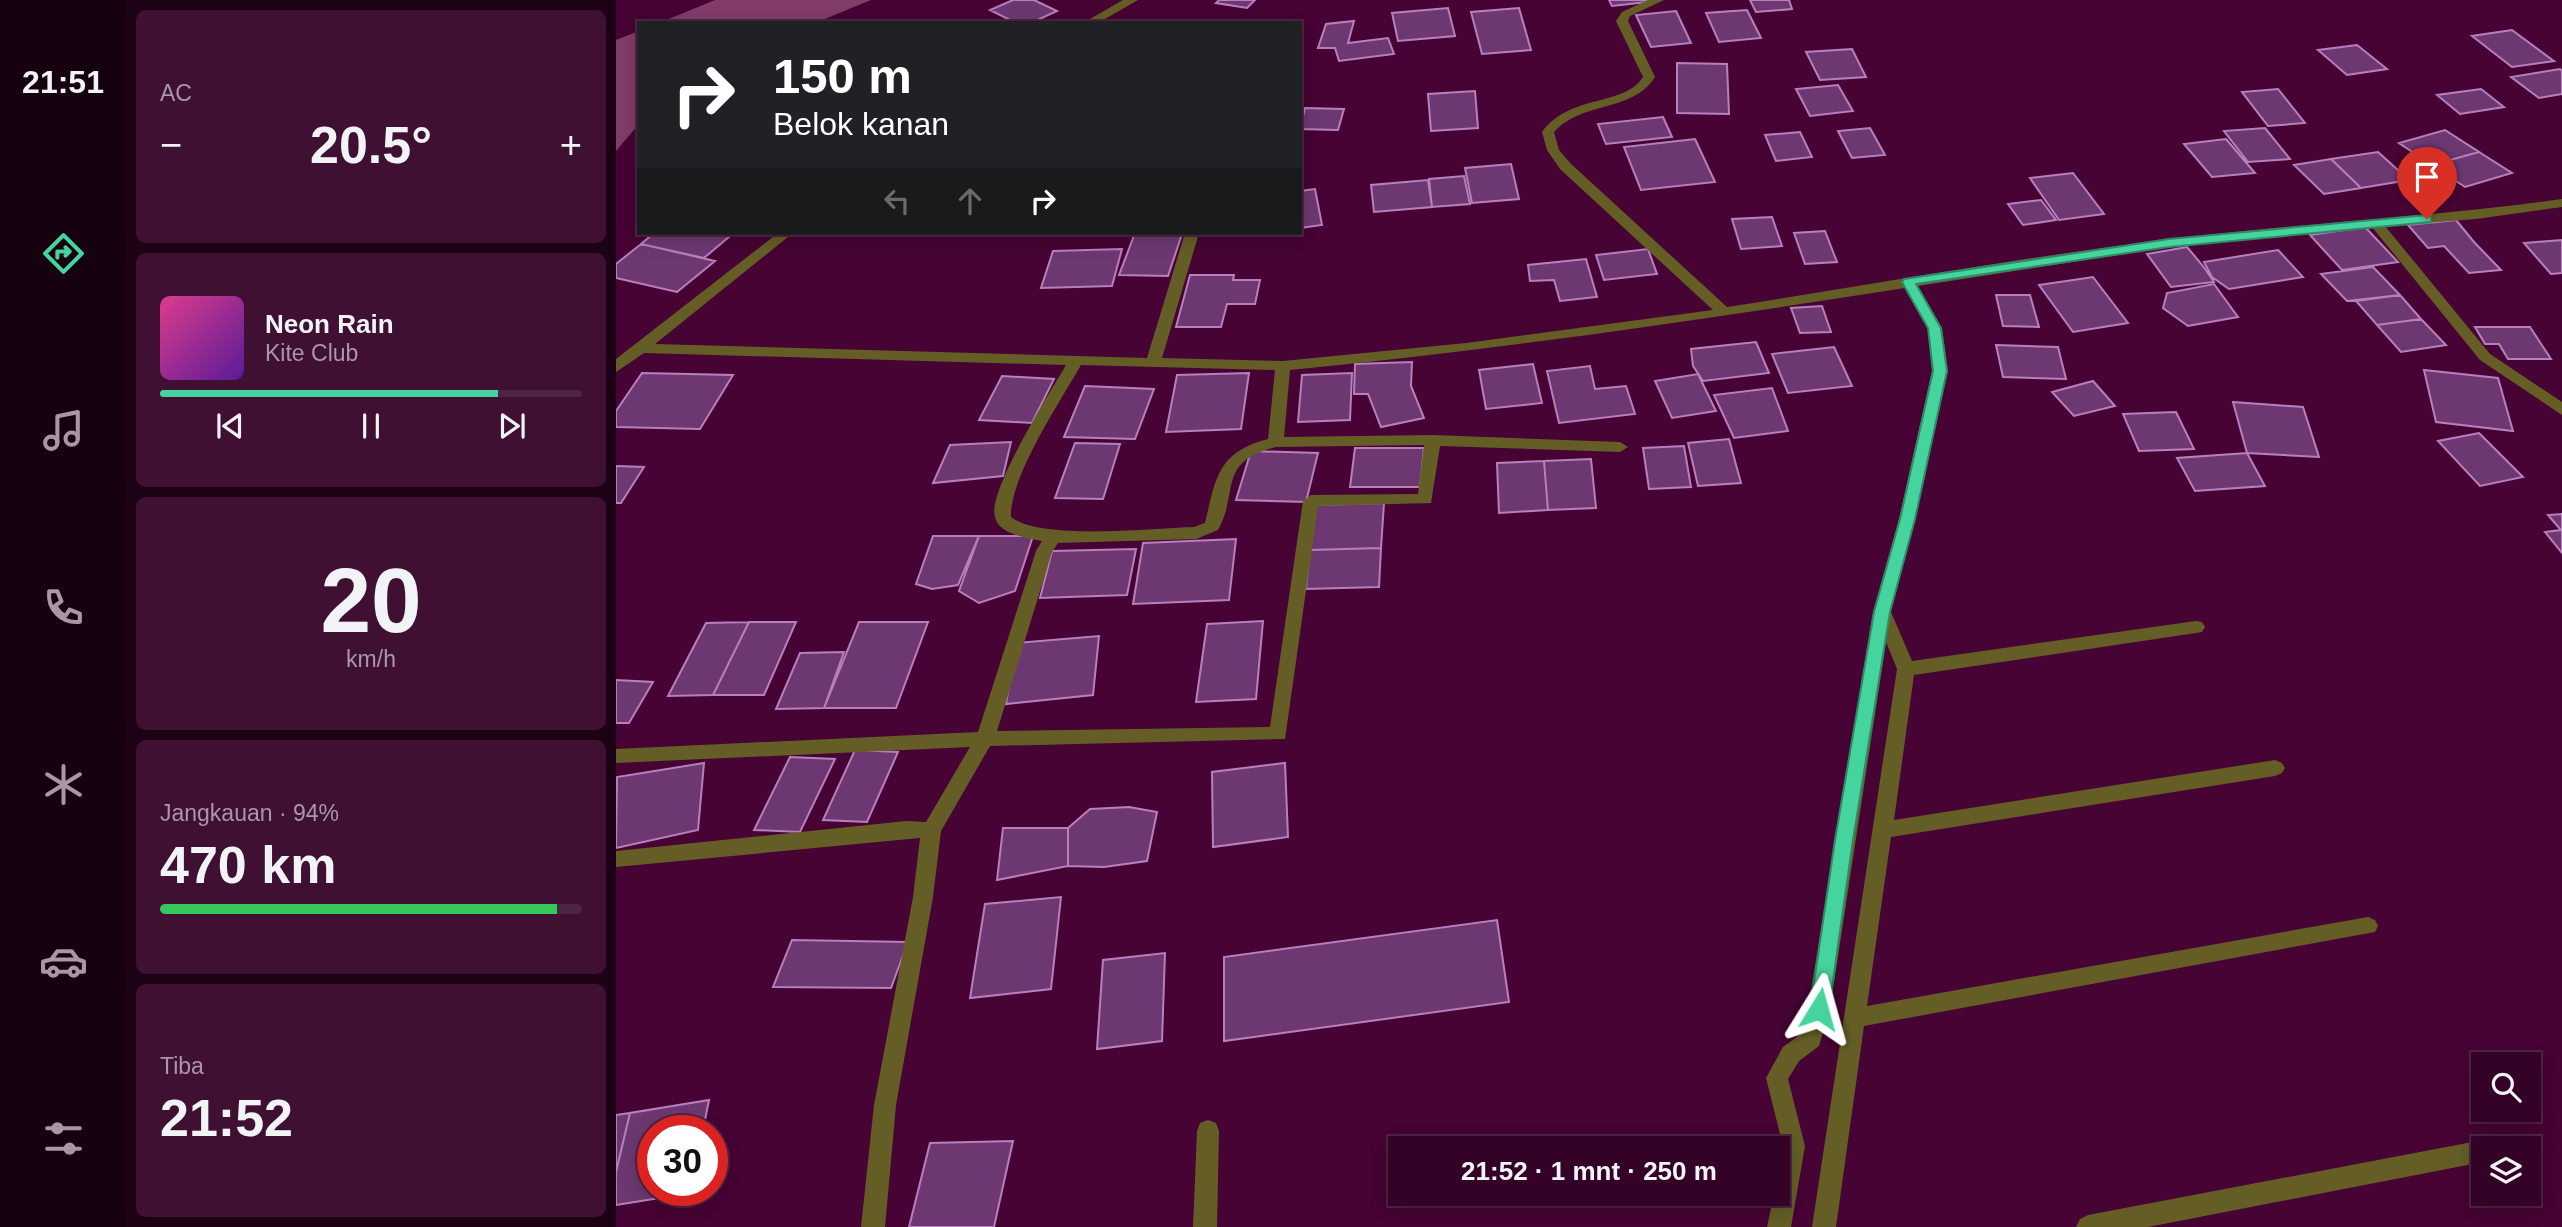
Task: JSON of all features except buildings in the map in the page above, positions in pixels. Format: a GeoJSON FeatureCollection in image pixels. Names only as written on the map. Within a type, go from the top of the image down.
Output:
{"type":"FeatureCollection","features":[{"type":"Feature","properties":{"kind":"street"},"geometry":{"type":"LineString","coordinates":[[1093,21],[1132,0]]}},
{"type":"Feature","properties":{"kind":"street"},"geometry":{"type":"LineString","coordinates":[[1658,0],[1626,14],[1622,21],[1649,77],[1647,82],[1627,95],[1579,108],[1558,120],[1548,132],[1553,150],[1565,166],[1724,312]]}},
{"type":"Feature","properties":{"kind":"street"},"geometry":{"type":"LineString","coordinates":[[639,348],[1283,366],[1466,348],[1724,312],[2169,243],[2476,215],[2562,202]]}},
{"type":"Feature","properties":{"kind":"street"},"geometry":{"type":"LineString","coordinates":[[2376,223],[2485,357],[2546,396],[2562,410]]}},
{"type":"Feature","properties":{"kind":"street"},"geometry":{"type":"LineString","coordinates":[[616,367],[783,235]]}},
{"type":"Feature","properties":{"kind":"street"},"geometry":{"type":"LineString","coordinates":[[1153,363],[1191,235]]}},
{"type":"Feature","properties":{"kind":"street"},"geometry":{"type":"LineString","coordinates":[[1779,1227],[1794,1146],[1777,1078],[1791,1054],[1811,1039],[1819,1009],[1882,612],[1907,519],[1940,371],[1935,328],[1908,282]]}},
{"type":"Feature","properties":{"kind":"street"},"geometry":{"type":"LineString","coordinates":[[1076,361],[1030,442],[1008,488],[1001,510],[1003,518],[1014,527],[1053,537],[1204,531],[1212,526],[1228,469],[1235,458],[1251,447],[1276,442],[1433,440],[1620,447]]}},
{"type":"Feature","properties":{"kind":"street"},"geometry":{"type":"LineString","coordinates":[[1276,442],[1283,366]]}},
{"type":"Feature","properties":{"kind":"street"},"geometry":{"type":"LineString","coordinates":[[616,756],[985,739],[1278,734],[1311,501],[1425,499],[1433,440]]}},
{"type":"Feature","properties":{"kind":"street"},"geometry":{"type":"LineString","coordinates":[[873,1227],[885,1105],[923,897],[931,830],[985,739],[1044,551],[1053,537]]}},
{"type":"Feature","properties":{"kind":"street"},"geometry":{"type":"LineString","coordinates":[[1824,1227],[1906,669],[1882,612]]}},
{"type":"Feature","properties":{"kind":"street"},"geometry":{"type":"LineString","coordinates":[[1906,669],[2196,627]]}},
{"type":"Feature","properties":{"kind":"street"},"geometry":{"type":"LineString","coordinates":[[1884,830],[2276,768]]}},
{"type":"Feature","properties":{"kind":"street"},"geometry":{"type":"LineString","coordinates":[[616,859],[906,830],[931,830]]}},
{"type":"Feature","properties":{"kind":"street"},"geometry":{"type":"LineString","coordinates":[[1855,1018],[2368,926]]}},
{"type":"Feature","properties":{"kind":"street"},"geometry":{"type":"LineString","coordinates":[[1205,1227],[1208,1131]]}},
{"type":"Feature","properties":{"kind":"street"},"geometry":{"type":"LineString","coordinates":[[2088,1227],[2471,1153]]}},
{"type":"Feature","properties":{"kind":"shaded area"},"geometry":{"type":"Polygon","coordinates":[[[715,0],[871,0],[820,21],[664,21],[715,0]]]}},
{"type":"Feature","properties":{"kind":"shaded area"},"geometry":{"type":"Polygon","coordinates":[[[637,32],[637,126],[616,151],[616,40],[637,32]]]}},
{"type":"Feature","properties":{"kind":"route"},"geometry":{"type":"LineString","coordinates":[[1819,1009],[1882,612],[1907,519],[1940,371],[1935,328],[1908,282],[2169,243],[2292,229],[2427,219]]}}]}
